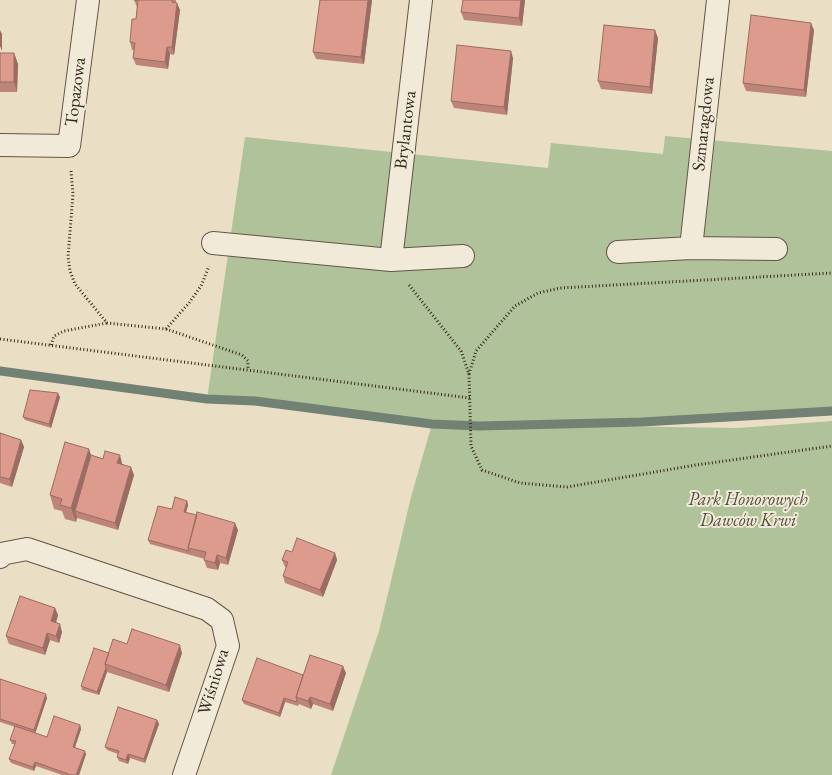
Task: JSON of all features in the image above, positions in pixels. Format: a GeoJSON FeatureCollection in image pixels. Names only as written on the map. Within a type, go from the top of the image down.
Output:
{"type":"FeatureCollection","features":[{"type":"Feature","properties":{"kind":"street","name":"Topazowa"},"geometry":{"type":"LineString","coordinates":[[0,146],[69,146],[88,0]]}},
{"type":"Feature","properties":{"kind":"street","name":"Brylantowa"},"geometry":{"type":"LineString","coordinates":[[391,260],[421,0]]}},
{"type":"Feature","properties":{"kind":"street","name":"Szmaragdowa"},"geometry":{"type":"LineString","coordinates":[[691,248],[718,0]]}},
{"type":"Feature","properties":{"kind":"street"},"geometry":{"type":"LineString","coordinates":[[213,243],[391,260],[463,256]]}},
{"type":"Feature","properties":{"kind":"street"},"geometry":{"type":"LineString","coordinates":[[618,252],[691,248],[776,249]]}},
{"type":"Feature","properties":{"kind":"street","name":"Wiśniowa"},"geometry":{"type":"LineString","coordinates":[[0,557],[2,554],[27,549],[207,609],[222,620],[228,646],[184,775]]}},
{"type":"Feature","properties":{"kind":"path"},"geometry":{"type":"LineString","coordinates":[[69,146],[73,194],[68,257],[70,271],[76,284],[107,322]]}},
{"type":"Feature","properties":{"kind":"path"},"geometry":{"type":"LineString","coordinates":[[166,329],[201,286],[210,263],[213,243]]}},
{"type":"Feature","properties":{"kind":"path"},"geometry":{"type":"LineString","coordinates":[[391,260],[461,351],[469,374],[471,446],[482,470],[520,484],[567,487],[696,465],[832,446]]}},
{"type":"Feature","properties":{"kind":"path"},"geometry":{"type":"LineString","coordinates":[[469,374],[476,351],[515,306],[538,293],[560,288],[832,274]]}},
{"type":"Feature","properties":{"kind":"path"},"geometry":{"type":"LineString","coordinates":[[51,345],[54,336],[64,331],[107,322],[166,329],[242,354],[248,362],[248,369]]}},
{"type":"Feature","properties":{"kind":"path"},"geometry":{"type":"LineString","coordinates":[[0,339],[470,398]]}},
{"type":"Feature","properties":{"kind":"green space","name":"Park Honorowych Dawców Krwi"},"geometry":{"type":"Polygon","coordinates":[[[665,136],[832,151],[832,411],[642,422],[539,425],[738,428],[832,421],[832,775],[331,775],[379,631],[411,497],[432,424],[255,401],[207,399],[245,137],[548,168],[551,143],[663,154],[665,136]]]}},
{"type":"Feature","properties":{"kind":"building"},"geometry":{"type":"Polygon","coordinates":[[[138,0],[172,0],[172,2],[177,3],[172,47],[167,47],[165,62],[133,58],[135,43],[130,42],[132,19],[136,19],[138,0]]]}},
{"type":"Feature","properties":{"kind":"building"},"geometry":{"type":"Polygon","coordinates":[[[320,0],[368,0],[361,57],[313,52],[320,0]]]}},
{"type":"Feature","properties":{"kind":"building"},"geometry":{"type":"Polygon","coordinates":[[[463,0],[521,0],[519,18],[461,12],[463,0]]]}},
{"type":"Feature","properties":{"kind":"building"},"geometry":{"type":"Polygon","coordinates":[[[751,15],[811,23],[804,90],[743,83],[751,15]]]}},
{"type":"Feature","properties":{"kind":"building"},"geometry":{"type":"Polygon","coordinates":[[[604,25],[655,30],[650,87],[598,81],[604,25]]]}},
{"type":"Feature","properties":{"kind":"building"},"geometry":{"type":"Polygon","coordinates":[[[457,45],[511,51],[504,107],[451,101],[457,45]]]}},
{"type":"Feature","properties":{"kind":"building"},"geometry":{"type":"Polygon","coordinates":[[[0,53],[14,53],[14,82],[0,82],[0,53]]]}},
{"type":"Feature","properties":{"kind":"building"},"geometry":{"type":"Polygon","coordinates":[[[30,390],[58,393],[49,424],[23,417],[30,390]]]}},
{"type":"Feature","properties":{"kind":"building"},"geometry":{"type":"Polygon","coordinates":[[[0,433],[21,440],[10,479],[0,477],[0,433]]]}},
{"type":"Feature","properties":{"kind":"building"},"geometry":{"type":"Polygon","coordinates":[[[65,442],[89,449],[71,508],[60,505],[62,499],[50,495],[65,442]]]}},
{"type":"Feature","properties":{"kind":"building"},"geometry":{"type":"Polygon","coordinates":[[[105,451],[120,455],[117,463],[131,467],[115,523],[75,511],[91,455],[103,459],[105,451]]]}},
{"type":"Feature","properties":{"kind":"building"},"geometry":{"type":"Polygon","coordinates":[[[175,497],[187,501],[184,512],[197,515],[188,548],[189,551],[148,540],[158,506],[172,509],[175,497]]]}},
{"type":"Feature","properties":{"kind":"building"},"geometry":{"type":"Polygon","coordinates":[[[197,512],[235,523],[226,558],[217,555],[215,563],[204,560],[206,552],[188,548],[197,512]]]}},
{"type":"Feature","properties":{"kind":"building"},"geometry":{"type":"Polygon","coordinates":[[[297,538],[335,553],[320,590],[283,576],[288,562],[282,560],[286,550],[292,552],[297,538]]]}},
{"type":"Feature","properties":{"kind":"building"},"geometry":{"type":"Polygon","coordinates":[[[20,596],[55,608],[51,621],[60,624],[56,636],[47,633],[43,648],[6,636],[20,596]]]}},
{"type":"Feature","properties":{"kind":"building"},"geometry":{"type":"Polygon","coordinates":[[[132,629],[180,645],[166,685],[105,664],[113,639],[127,644],[132,629]]]}},
{"type":"Feature","properties":{"kind":"building"},"geometry":{"type":"Polygon","coordinates":[[[94,648],[109,653],[105,664],[106,668],[97,692],[81,686],[94,648]]]}},
{"type":"Feature","properties":{"kind":"building"},"geometry":{"type":"Polygon","coordinates":[[[310,655],[343,666],[330,704],[310,697],[308,701],[296,697],[310,655]]]}},
{"type":"Feature","properties":{"kind":"building"},"geometry":{"type":"Polygon","coordinates":[[[257,658],[303,675],[296,697],[297,702],[284,698],[279,713],[242,700],[257,658]]]}},
{"type":"Feature","properties":{"kind":"building"},"geometry":{"type":"Polygon","coordinates":[[[0,679],[46,694],[34,730],[0,719],[0,679]]]}},
{"type":"Feature","properties":{"kind":"building"},"geometry":{"type":"Polygon","coordinates":[[[118,707],[157,720],[144,759],[128,754],[126,760],[117,757],[119,751],[105,747],[118,707]]]}},
{"type":"Feature","properties":{"kind":"building"},"geometry":{"type":"Polygon","coordinates":[[[54,716],[80,725],[73,747],[85,751],[76,775],[71,775],[35,762],[33,767],[9,759],[16,741],[10,740],[15,726],[47,737],[54,716]]]}},
{"type":"Feature","properties":{"kind":"waterway"},"geometry":{"type":"LineString","coordinates":[[0,371],[207,399],[255,401],[432,424],[479,426],[642,422],[832,411]]}}]}
